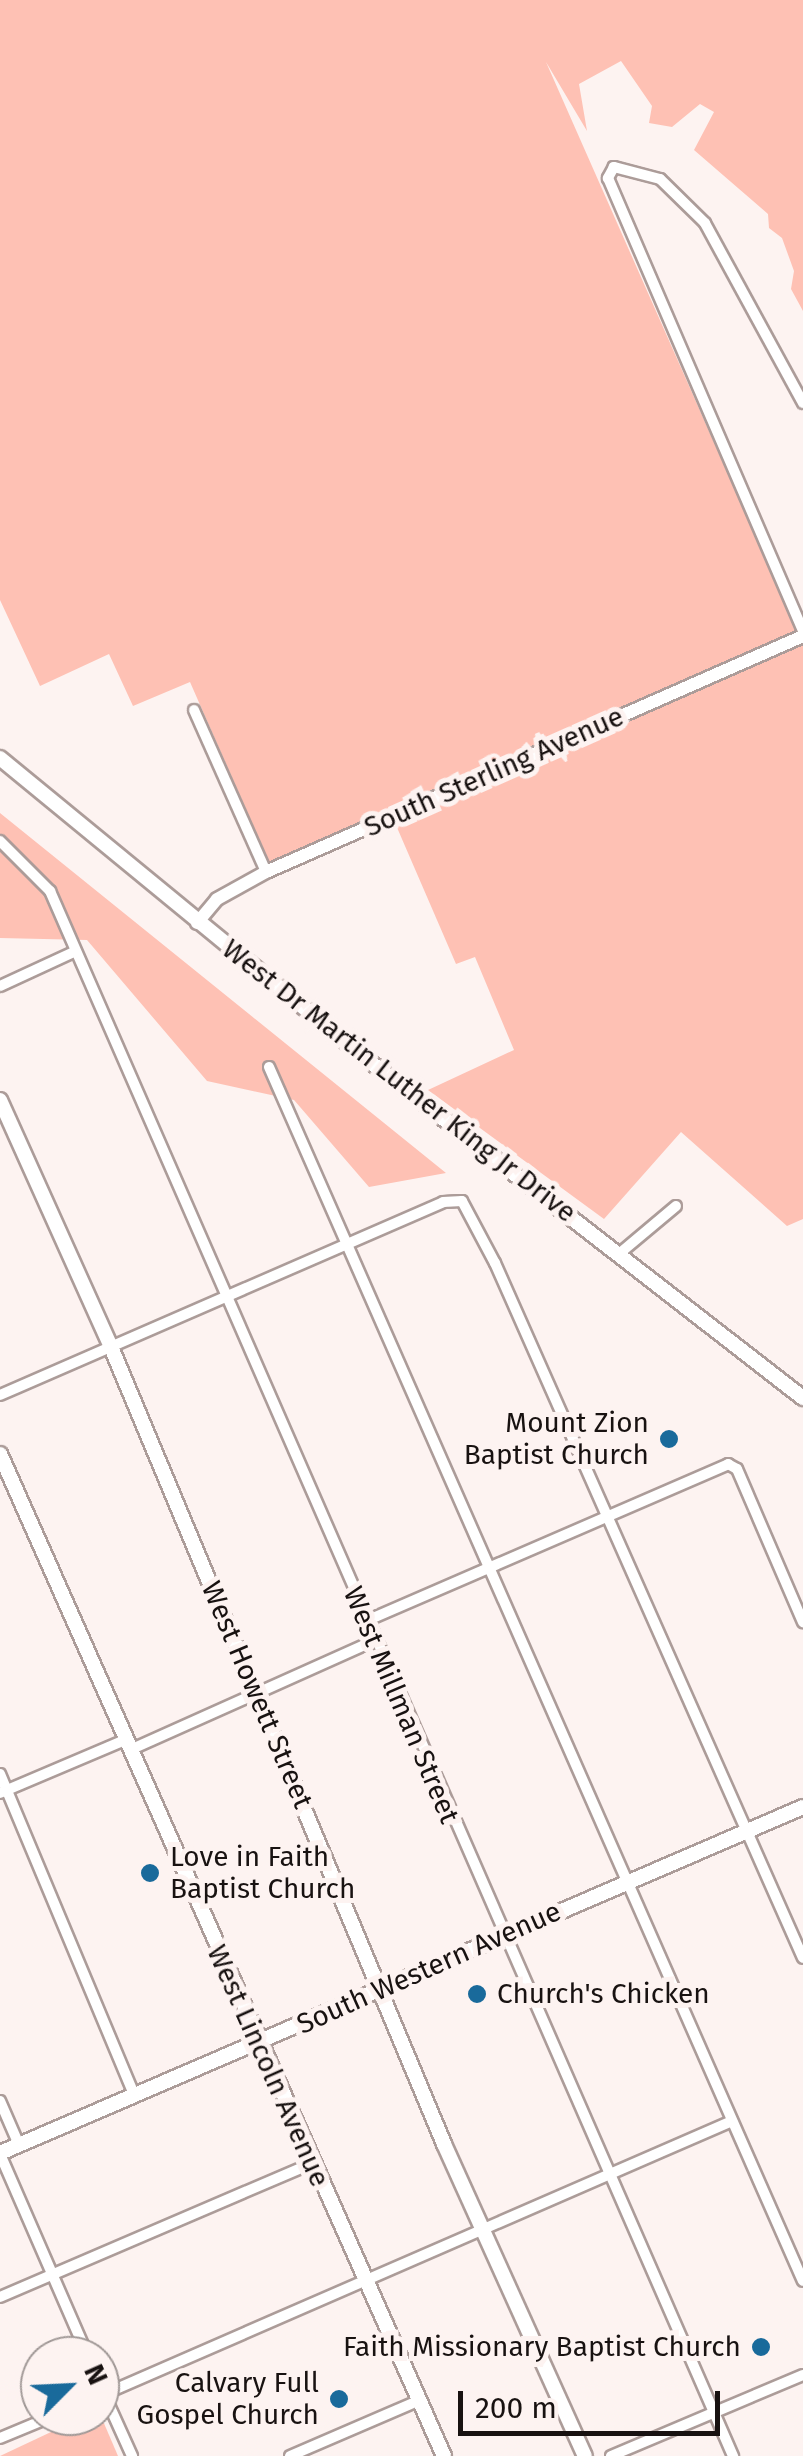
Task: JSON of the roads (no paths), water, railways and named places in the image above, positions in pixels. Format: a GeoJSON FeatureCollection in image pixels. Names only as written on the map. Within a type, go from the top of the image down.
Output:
{"type":"FeatureCollection","features":[{"type":"Feature","properties":{"kind":"main road","name":"West Dr Martin Luther King Jr Drive"},"geometry":{"type":"LineString","coordinates":[[0,758],[197,924],[803,1398]]}},
{"type":"Feature","properties":{"kind":"main road","name":"West Howett Street"},"geometry":{"type":"LineString","coordinates":[[0,1100],[111,1348],[483,2228],[586,2456]]}},
{"type":"Feature","properties":{"kind":"main road","name":"West Lincoln Avenue"},"geometry":{"type":"LineString","coordinates":[[0,1454],[130,1744],[256,2044],[444,2456]]}},
{"type":"Feature","properties":{"kind":"main road","name":"South Western Avenue"},"geometry":{"type":"LineString","coordinates":[[0,2153],[803,1807]]}},
{"type":"Feature","properties":{"kind":"street"},"geometry":{"type":"LineString","coordinates":[[803,403],[705,223],[683,197],[660,179],[614,168],[608,178],[803,634]]}},
{"type":"Feature","properties":{"kind":"street","name":"South Sterling Avenue"},"geometry":{"type":"LineString","coordinates":[[197,924],[216,900],[266,872],[803,634]]}},
{"type":"Feature","properties":{"kind":"street"},"geometry":{"type":"LineString","coordinates":[[194,710],[266,872]]}},
{"type":"Feature","properties":{"kind":"street","name":"West Millman Street"},"geometry":{"type":"LineString","coordinates":[[0,841],[45,882],[228,1295],[501,1937],[733,2456]]}},
{"type":"Feature","properties":{"kind":"street"},"geometry":{"type":"LineString","coordinates":[[0,986],[74,952]]}},
{"type":"Feature","properties":{"kind":"street"},"geometry":{"type":"LineString","coordinates":[[269,1066],[351,1244],[803,2281]]}},
{"type":"Feature","properties":{"kind":"street"},"geometry":{"type":"LineString","coordinates":[[0,1395],[228,1295],[460,1200],[474,1216],[803,1958]]}},
{"type":"Feature","properties":{"kind":"street"},"geometry":{"type":"LineString","coordinates":[[620,1253],[676,1206]]}},
{"type":"Feature","properties":{"kind":"street"},"geometry":{"type":"LineString","coordinates":[[366,1621],[733,1464],[803,1622]]}},
{"type":"Feature","properties":{"kind":"street"},"geometry":{"type":"LineString","coordinates":[[4,1791],[257,1693],[374,1641]]}},
{"type":"Feature","properties":{"kind":"street"},"geometry":{"type":"LineString","coordinates":[[0,1774],[135,2096]]}},
{"type":"Feature","properties":{"kind":"street"},"geometry":{"type":"LineString","coordinates":[[0,2101],[20,2145]]}},
{"type":"Feature","properties":{"kind":"street"},"geometry":{"type":"LineString","coordinates":[[120,2384],[732,2121]]}},
{"type":"Feature","properties":{"kind":"street"},"geometry":{"type":"LineString","coordinates":[[0,2153],[79,2336]]}},
{"type":"Feature","properties":{"kind":"street"},"geometry":{"type":"LineString","coordinates":[[0,2297],[312,2163]]}},
{"type":"Feature","properties":{"kind":"street"},"geometry":{"type":"LineString","coordinates":[[611,2456],[803,2374]]}},
{"type":"Feature","properties":{"kind":"street"},"geometry":{"type":"LineString","coordinates":[[290,2456],[418,2400]]}},
{"type":"Feature","properties":{"kind":"street"},"geometry":{"type":"LineString","coordinates":[[120,2431],[132,2456]]}},
{"type":"Feature","properties":{"kind":"place","name":"Mount Zion Baptist Church"},"geometry":{"type":"Point","coordinates":[669,1439]}},
{"type":"Feature","properties":{"kind":"place","name":"Love in Faith Baptist Church"},"geometry":{"type":"Point","coordinates":[150,1873]}},
{"type":"Feature","properties":{"kind":"place","name":"Church's Chicken"},"geometry":{"type":"Point","coordinates":[477,1994]}},
{"type":"Feature","properties":{"kind":"place","name":"Faith Missionary Baptist Church"},"geometry":{"type":"Point","coordinates":[761,2347]}},
{"type":"Feature","properties":{"kind":"place","name":"Calvary Full Gospel Church"},"geometry":{"type":"Point","coordinates":[339,2399]}}]}
